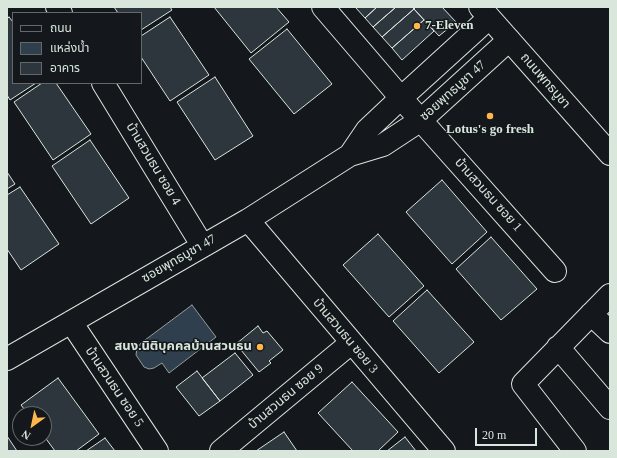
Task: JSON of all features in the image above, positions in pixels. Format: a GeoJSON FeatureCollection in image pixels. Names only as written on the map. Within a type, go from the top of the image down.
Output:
{"type":"FeatureCollection","features":[{"type":"Feature","properties":{"kind":"street","name":"บ้านสวนธน ซอย 1"},"geometry":{"type":"LineString","coordinates":[[323,7],[401,98],[555,271]]}},
{"type":"Feature","properties":{"kind":"street","name":"ซอยพุทธบูชา 47"},"geometry":{"type":"LineString","coordinates":[[350,155],[367,130],[401,98],[485,12]]}},
{"type":"Feature","properties":{"kind":"street","name":"ถนนพุทธบูชา"},"geometry":{"type":"LineString","coordinates":[[485,12],[608,147]]}},
{"type":"Feature","properties":{"kind":"street","name":"ซอยพุทธบูชา 47"},"geometry":{"type":"LineString","coordinates":[[9,353],[71,322],[202,245],[248,220],[350,155],[384,145],[421,120],[509,40]]}},
{"type":"Feature","properties":{"kind":"street","name":"บ้านสวนธน ซอย 4"},"geometry":{"type":"LineString","coordinates":[[104,84],[202,245]]}},
{"type":"Feature","properties":{"kind":"street","name":"บ้านสวนธน ซอย 3"},"geometry":{"type":"LineString","coordinates":[[248,220],[444,451]]}},
{"type":"Feature","properties":{"kind":"street"},"geometry":{"type":"LineString","coordinates":[[576,451],[523,384],[610,295]]}},
{"type":"Feature","properties":{"kind":"street"},"geometry":{"type":"LineString","coordinates":[[591,314],[610,332]]}},
{"type":"Feature","properties":{"kind":"street","name":"บ้านสวนธน ซอย 5"},"geometry":{"type":"LineString","coordinates":[[71,322],[157,451]]}},
{"type":"Feature","properties":{"kind":"street","name":"บ้านสวนธน ซอย 9"},"geometry":{"type":"LineString","coordinates":[[221,451],[351,343]]}},
{"type":"Feature","properties":{"kind":"street"},"geometry":{"type":"LineString","coordinates":[[558,348],[610,408]]}},
{"type":"Feature","properties":{"kind":"water"},"geometry":{"type":"Polygon","coordinates":[[[192,305],[216,337],[169,373],[162,363],[154,368],[149,369],[144,367],[136,355],[137,348],[141,343],[192,305]]]}},
{"type":"Feature","properties":{"kind":"building"},"geometry":{"type":"Polygon","coordinates":[[[114,7],[170,7],[172,10],[142,29],[142,12],[117,12],[114,7]]]}},
{"type":"Feature","properties":{"kind":"building"},"geometry":{"type":"Polygon","coordinates":[[[214,7],[276,7],[289,22],[251,53],[214,7]]]}},
{"type":"Feature","properties":{"kind":"building"},"geometry":{"type":"Polygon","coordinates":[[[377,7],[365,18],[356,8],[377,7]]]}},
{"type":"Feature","properties":{"kind":"building"},"geometry":{"type":"Polygon","coordinates":[[[377,7],[396,7],[373,27],[365,18],[377,7]]]}},
{"type":"Feature","properties":{"kind":"building"},"geometry":{"type":"Polygon","coordinates":[[[396,7],[412,7],[414,9],[382,37],[373,27],[396,7]]]}},
{"type":"Feature","properties":{"kind":"building"},"geometry":{"type":"Polygon","coordinates":[[[416,7],[442,7],[456,22],[439,36],[414,9],[416,7]]]}},
{"type":"Feature","properties":{"kind":"building"},"geometry":{"type":"Polygon","coordinates":[[[414,9],[424,20],[392,48],[382,37],[414,9]]]}},
{"type":"Feature","properties":{"kind":"building"},"geometry":{"type":"Polygon","coordinates":[[[9,17],[12,21],[12,84],[34,84],[10,100],[7,95],[7,19],[9,17]]]}},
{"type":"Feature","properties":{"kind":"building"},"geometry":{"type":"Polygon","coordinates":[[[170,17],[209,75],[170,101],[142,59],[142,35],[170,17]]]}},
{"type":"Feature","properties":{"kind":"building"},"geometry":{"type":"Polygon","coordinates":[[[424,20],[434,31],[402,60],[392,48],[424,20]]]}},
{"type":"Feature","properties":{"kind":"building"},"geometry":{"type":"Polygon","coordinates":[[[287,29],[332,84],[294,114],[249,59],[287,29]]]}},
{"type":"Feature","properties":{"kind":"building"},"geometry":{"type":"Polygon","coordinates":[[[215,77],[253,136],[215,160],[177,102],[215,77]]]}},
{"type":"Feature","properties":{"kind":"building"},"geometry":{"type":"Polygon","coordinates":[[[41,84],[57,84],[91,134],[53,160],[14,102],[41,84]]]}},
{"type":"Feature","properties":{"kind":"building"},"geometry":{"type":"Polygon","coordinates":[[[90,140],[129,198],[91,224],[52,166],[90,140]]]}},
{"type":"Feature","properties":{"kind":"building"},"geometry":{"type":"Polygon","coordinates":[[[7,172],[15,184],[7,189],[7,172]]]}},
{"type":"Feature","properties":{"kind":"building"},"geometry":{"type":"Polygon","coordinates":[[[442,180],[487,232],[452,264],[406,212],[442,180]]]}},
{"type":"Feature","properties":{"kind":"building"},"geometry":{"type":"Polygon","coordinates":[[[20,187],[59,244],[21,270],[7,249],[7,195],[20,187]]]}},
{"type":"Feature","properties":{"kind":"building"},"geometry":{"type":"Polygon","coordinates":[[[378,234],[424,286],[389,317],[343,265],[378,234]]]}},
{"type":"Feature","properties":{"kind":"building"},"geometry":{"type":"Polygon","coordinates":[[[491,237],[537,289],[501,320],[456,269],[491,237]]]}},
{"type":"Feature","properties":{"kind":"building"},"geometry":{"type":"Polygon","coordinates":[[[427,290],[474,342],[439,373],[393,321],[427,290]]]}},
{"type":"Feature","properties":{"kind":"building","name":"สนง.นิติบุคคลบ้านสวนธน"},"geometry":{"type":"Polygon","coordinates":[[[258,326],[263,333],[267,331],[283,350],[269,361],[271,363],[259,372],[236,344],[258,326]]]}},
{"type":"Feature","properties":{"kind":"building"},"geometry":{"type":"Polygon","coordinates":[[[235,353],[253,375],[220,401],[202,378],[235,353]]]}},
{"type":"Feature","properties":{"kind":"building"},"geometry":{"type":"Polygon","coordinates":[[[197,371],[220,401],[199,416],[176,387],[197,371]]]}},
{"type":"Feature","properties":{"kind":"building"},"geometry":{"type":"Polygon","coordinates":[[[58,378],[99,434],[76,451],[55,451],[51,446],[52,406],[21,405],[58,378]]]}},
{"type":"Feature","properties":{"kind":"building"},"geometry":{"type":"Polygon","coordinates":[[[352,382],[398,432],[378,451],[353,451],[318,413],[352,382]]]}},
{"type":"Feature","properties":{"kind":"building"},"geometry":{"type":"Polygon","coordinates":[[[284,432],[297,451],[256,451],[284,432]]]}},
{"type":"Feature","properties":{"kind":"building"},"geometry":{"type":"Polygon","coordinates":[[[7,436],[12,446],[17,451],[7,451],[7,436]]]}},
{"type":"Feature","properties":{"kind":"building"},"geometry":{"type":"Polygon","coordinates":[[[405,437],[416,451],[387,451],[405,437]]]}},
{"type":"Feature","properties":{"kind":"building"},"geometry":{"type":"Polygon","coordinates":[[[105,438],[115,451],[86,451],[105,438]]]}},
{"type":"Feature","properties":{"kind":"place","name":"7-Eleven"},"geometry":{"type":"Point","coordinates":[417,26]}},
{"type":"Feature","properties":{"kind":"place","name":"Lotus's go fresh"},"geometry":{"type":"Point","coordinates":[490,116]}},
{"type":"Feature","properties":{"kind":"place","name":"สนง.นิติบุคคลบ้านสวนธน"},"geometry":{"type":"Point","coordinates":[260,347]}}]}
